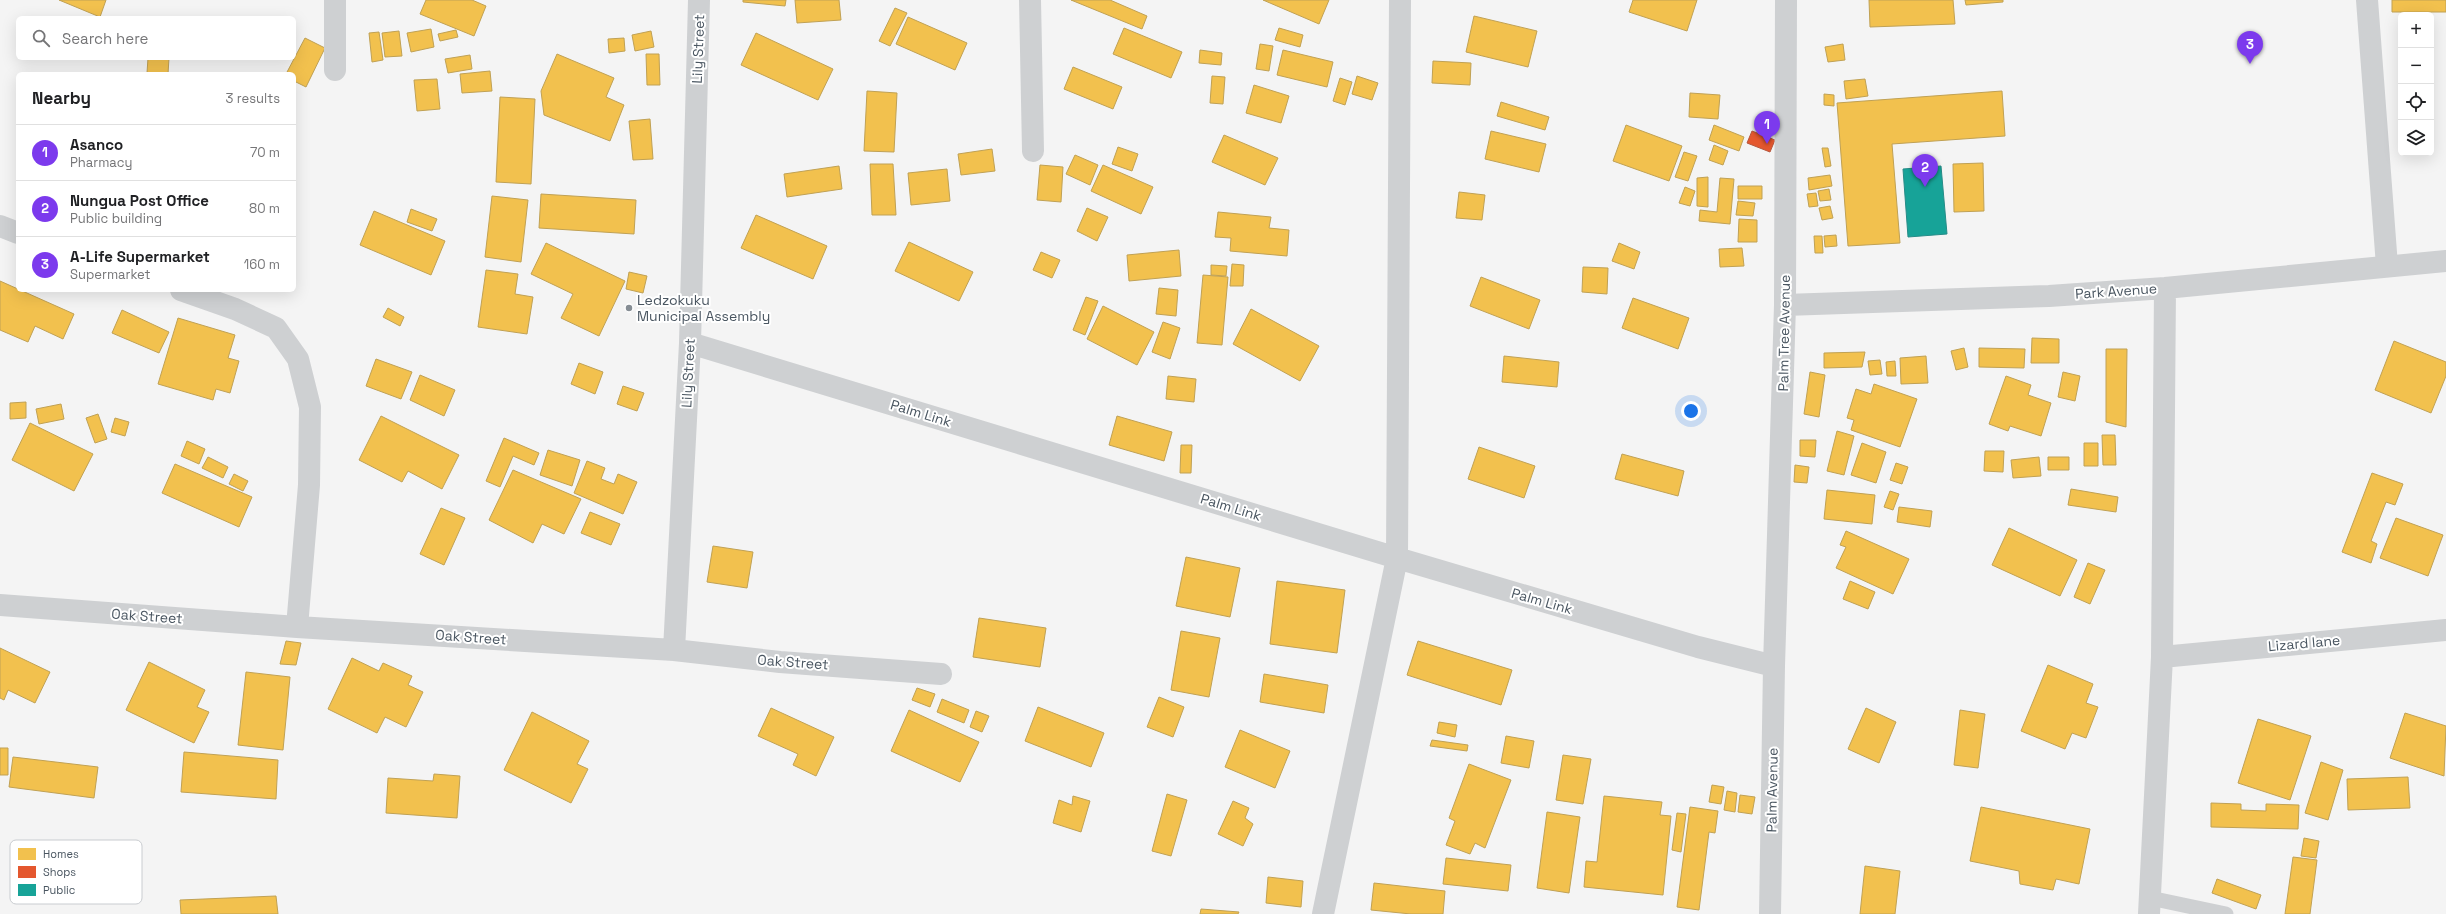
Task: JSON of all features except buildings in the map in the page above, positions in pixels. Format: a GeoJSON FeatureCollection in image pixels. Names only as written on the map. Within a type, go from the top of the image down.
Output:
{"type":"FeatureCollection","features":[{"type":"Feature","properties":{"kind":"street"},"geometry":{"type":"LineString","coordinates":[[335,0],[335,70]]}},
{"type":"Feature","properties":{"kind":"street","name":"Lily Street"},"geometry":{"type":"LineString","coordinates":[[674,650],[690,343],[699,0]]}},
{"type":"Feature","properties":{"kind":"street"},"geometry":{"type":"LineString","coordinates":[[1030,0],[1033,151]]}},
{"type":"Feature","properties":{"kind":"street"},"geometry":{"type":"LineString","coordinates":[[1323,914],[1397,558],[1400,0]]}},
{"type":"Feature","properties":{"kind":"street","name":"Palm Tree Avenue"},"geometry":{"type":"LineString","coordinates":[[1774,666],[1785,305],[1786,0]]}},
{"type":"Feature","properties":{"kind":"street"},"geometry":{"type":"LineString","coordinates":[[2367,0],[2387,266]]}},
{"type":"Feature","properties":{"kind":"street"},"geometry":{"type":"LineString","coordinates":[[0,226],[16,232]]}},
{"type":"Feature","properties":{"kind":"street","name":"Park Avenue"},"geometry":{"type":"LineString","coordinates":[[1785,305],[2049,296],[2165,288],[2446,261]]}},
{"type":"Feature","properties":{"kind":"street"},"geometry":{"type":"LineString","coordinates":[[2150,906],[2162,657],[2165,288]]}},
{"type":"Feature","properties":{"kind":"street"},"geometry":{"type":"LineString","coordinates":[[187,292],[235,309],[276,328],[298,359],[310,407],[310,414],[309,485],[297,627]]}},
{"type":"Feature","properties":{"kind":"street","name":"Palm Link"},"geometry":{"type":"LineString","coordinates":[[690,343],[1397,558],[1698,647],[1774,666]]}},
{"type":"Feature","properties":{"kind":"street","name":"Oak Street"},"geometry":{"type":"LineString","coordinates":[[0,605],[297,627],[674,650],[780,662],[941,674]]}},
{"type":"Feature","properties":{"kind":"street","name":"Lizard lane"},"geometry":{"type":"LineString","coordinates":[[2162,657],[2446,630]]}},
{"type":"Feature","properties":{"kind":"street","name":"Palm Avenue"},"geometry":{"type":"LineString","coordinates":[[1770,914],[1774,666]]}},
{"type":"Feature","properties":{"kind":"lane"},"geometry":{"type":"LineString","coordinates":[[2150,906],[2226,914]]}},
{"type":"Feature","properties":{"kind":"place","name":"A-Life Supermarket"},"geometry":{"type":"Point","coordinates":[2250,64]}},
{"type":"Feature","properties":{"kind":"place","name":"Asanco"},"geometry":{"type":"Point","coordinates":[1767,144]}},
{"type":"Feature","properties":{"kind":"place","name":"Nungua Post Office"},"geometry":{"type":"Point","coordinates":[1925,187]}},
{"type":"Feature","properties":{"kind":"place","name":"Ledzokuku Municipal Assembly"},"geometry":{"type":"Point","coordinates":[629,308]}}]}
